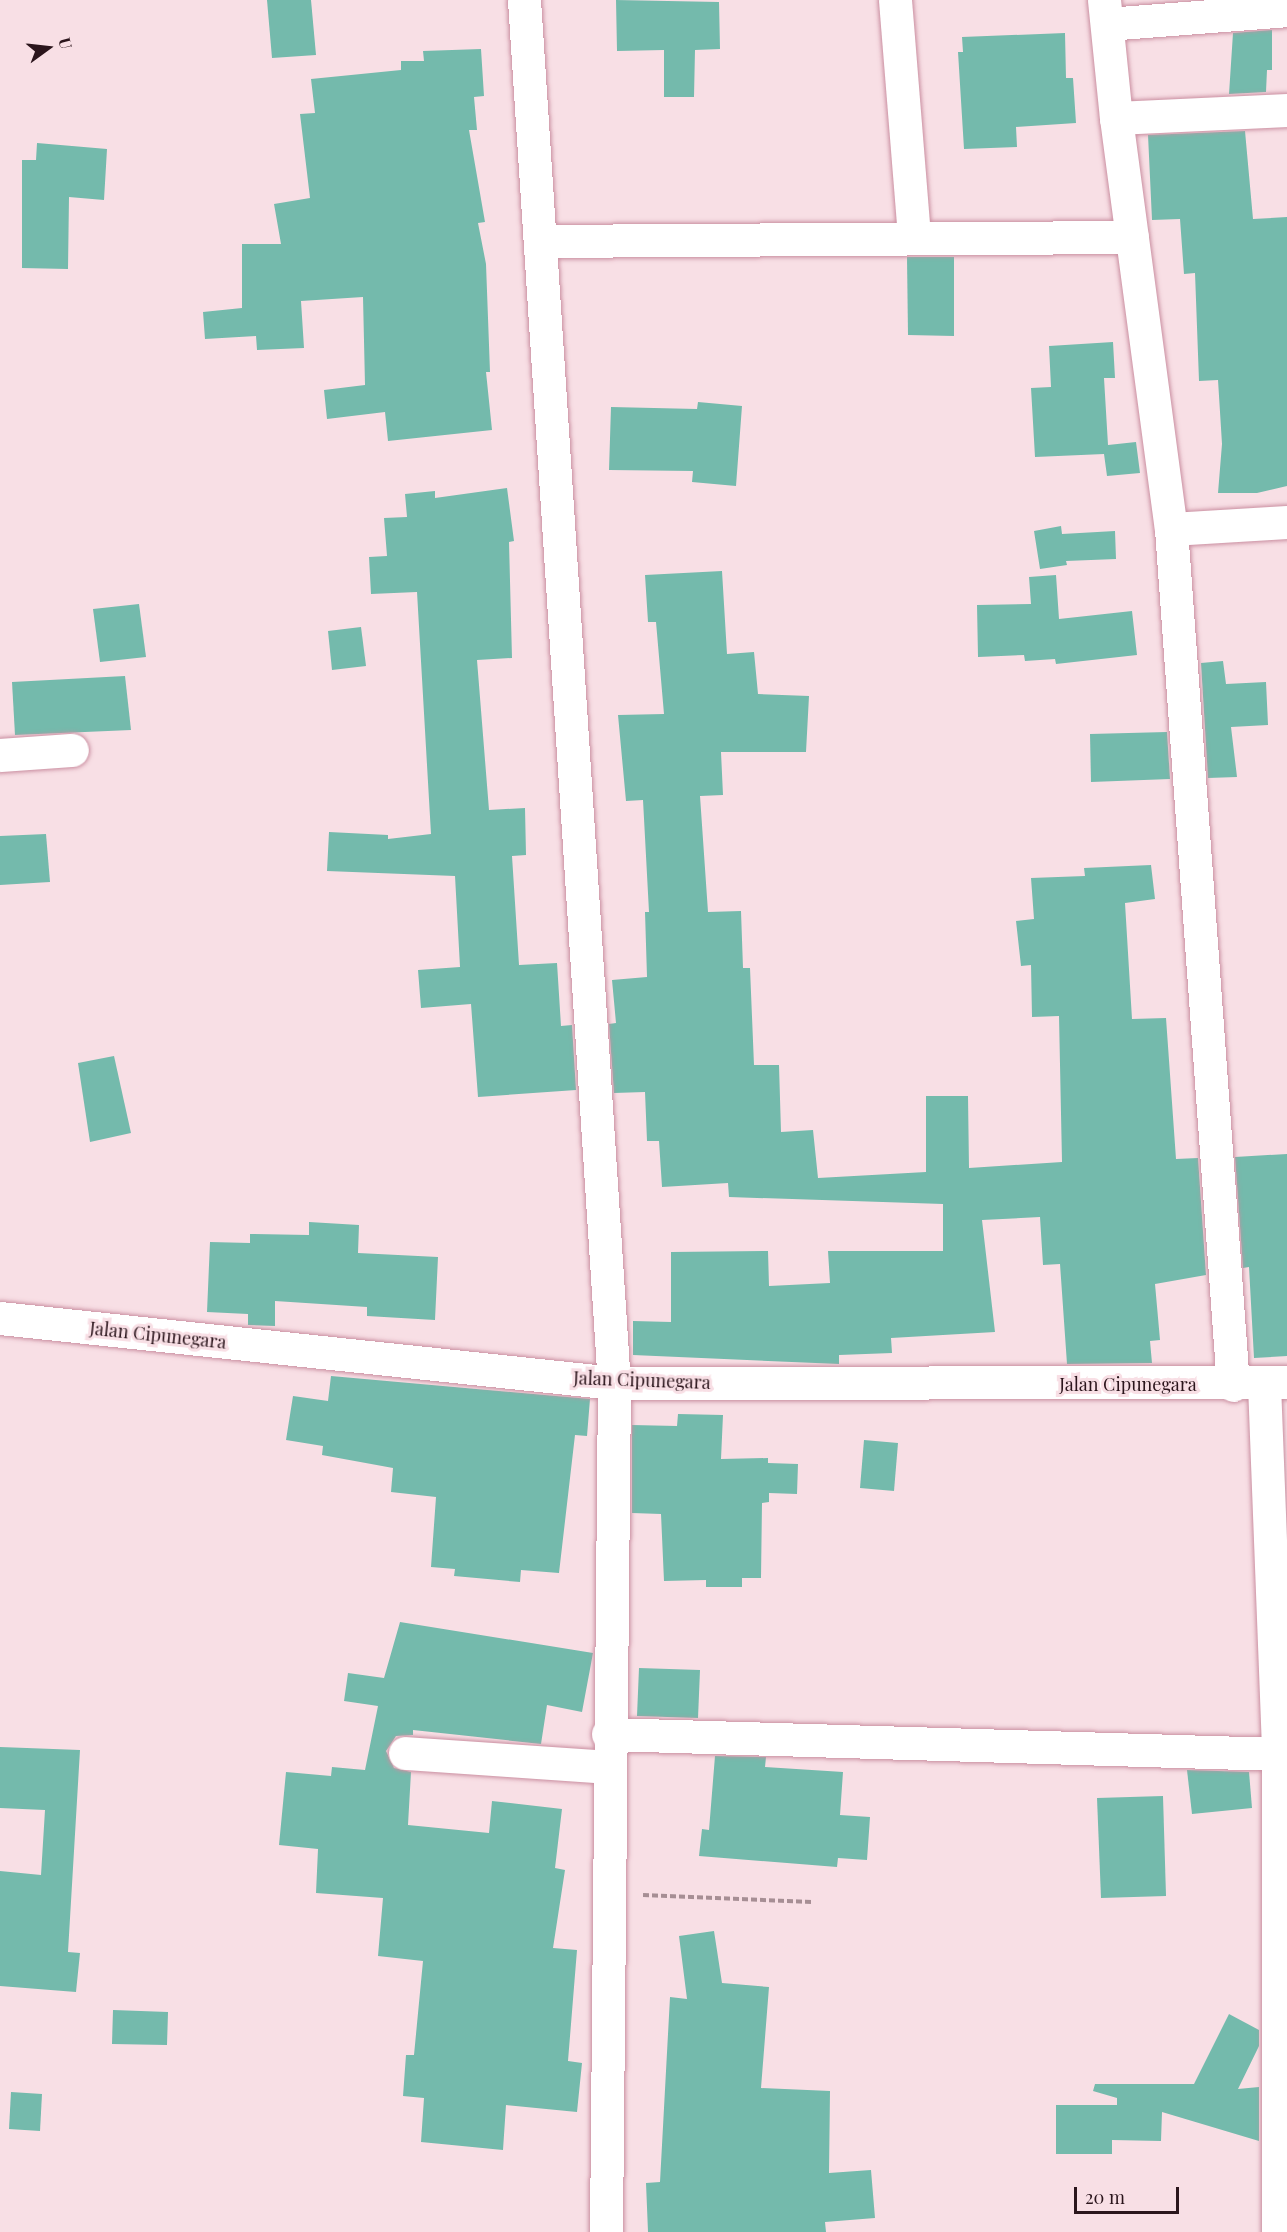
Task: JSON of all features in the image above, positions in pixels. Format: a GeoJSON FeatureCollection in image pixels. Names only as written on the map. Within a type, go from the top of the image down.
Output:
{"type":"FeatureCollection","features":[{"type":"Feature","properties":{"kind":"street"},"geometry":{"type":"LineString","coordinates":[[524,0],[614,1383],[606,1894],[606,2232]]}},
{"type":"Feature","properties":{"kind":"street"},"geometry":{"type":"LineString","coordinates":[[895,0],[914,236]]}},
{"type":"Feature","properties":{"kind":"street"},"geometry":{"type":"LineString","coordinates":[[1281,2222],[1283,2052],[1278,1754],[1262,1384],[1171,530],[1116,118],[1106,12],[1287,10]]}},
{"type":"Feature","properties":{"kind":"street"},"geometry":{"type":"LineString","coordinates":[[1116,118],[1287,110]]}},
{"type":"Feature","properties":{"kind":"street"},"geometry":{"type":"LineString","coordinates":[[540,241],[914,236],[1132,237]]}},
{"type":"Feature","properties":{"kind":"street"},"geometry":{"type":"LineString","coordinates":[[1171,530],[1287,522]]}},
{"type":"Feature","properties":{"kind":"street"},"geometry":{"type":"LineString","coordinates":[[0,755],[72,750]]}},
{"type":"Feature","properties":{"kind":"street","name":"Jalan Cipunegara"},"geometry":{"type":"LineString","coordinates":[[0,1318],[614,1383],[1262,1384]]}},
{"type":"Feature","properties":{"kind":"street"},"geometry":{"type":"LineString","coordinates":[[608,1734],[1278,1754]]}},
{"type":"Feature","properties":{"kind":"street"},"geometry":{"type":"LineString","coordinates":[[405,1753],[608,1767]]}},
{"type":"Feature","properties":{"kind":"path"},"geometry":{"type":"LineString","coordinates":[[606,1894],[812,1902]]}},
{"type":"Feature","properties":{"kind":"building"},"geometry":{"type":"Polygon","coordinates":[[[267,0],[311,0],[316,55],[272,58],[267,0]]]}},
{"type":"Feature","properties":{"kind":"building"},"geometry":{"type":"Polygon","coordinates":[[[616,0],[719,2],[720,49],[695,50],[694,97],[664,97],[664,50],[617,51],[616,0]]]}},
{"type":"Feature","properties":{"kind":"building"},"geometry":{"type":"Polygon","coordinates":[[[1272,30],[1272,70],[1267,70],[1266,92],[1229,94],[1233,33],[1272,30]]]}},
{"type":"Feature","properties":{"kind":"building"},"geometry":{"type":"Polygon","coordinates":[[[1065,33],[1066,78],[1073,78],[1076,123],[1016,127],[1017,147],[964,149],[958,52],[963,52],[962,37],[1065,33]]]}},
{"type":"Feature","properties":{"kind":"building"},"geometry":{"type":"Polygon","coordinates":[[[481,49],[484,96],[474,97],[477,130],[469,130],[485,222],[478,223],[486,264],[490,372],[486,372],[492,430],[388,441],[385,412],[327,419],[324,390],[365,385],[363,297],[301,301],[304,348],[257,350],[256,336],[205,339],[203,312],[242,308],[242,244],[281,244],[274,204],[310,198],[300,114],[315,113],[311,79],[401,70],[401,61],[424,61],[423,51],[481,49]]]}},
{"type":"Feature","properties":{"kind":"building"},"geometry":{"type":"Polygon","coordinates":[[[1245,131],[1253,219],[1287,217],[1287,486],[1257,493],[1218,493],[1222,444],[1218,380],[1199,381],[1195,273],[1184,274],[1180,219],[1152,220],[1148,135],[1245,131]]]}},
{"type":"Feature","properties":{"kind":"building"},"geometry":{"type":"Polygon","coordinates":[[[37,143],[107,149],[104,200],[69,197],[68,269],[22,268],[22,160],[36,160],[37,143]]]}},
{"type":"Feature","properties":{"kind":"building"},"geometry":{"type":"Polygon","coordinates":[[[907,257],[954,257],[954,336],[908,335],[907,257]]]}},
{"type":"Feature","properties":{"kind":"building"},"geometry":{"type":"Polygon","coordinates":[[[1113,342],[1115,378],[1104,378],[1108,445],[1136,442],[1140,473],[1107,476],[1104,454],[1035,457],[1031,388],[1051,387],[1049,346],[1113,342]]]}},
{"type":"Feature","properties":{"kind":"building"},"geometry":{"type":"Polygon","coordinates":[[[698,402],[742,406],[736,486],[692,482],[693,471],[609,470],[611,407],[697,409],[698,402]]]}},
{"type":"Feature","properties":{"kind":"building"},"geometry":{"type":"Polygon","coordinates":[[[507,488],[514,541],[509,542],[512,658],[477,660],[489,810],[525,808],[526,855],[512,856],[519,965],[557,963],[561,1026],[572,1025],[576,1090],[478,1097],[471,1004],[421,1008],[418,970],[460,967],[455,876],[327,871],[329,832],[388,835],[388,839],[431,834],[417,592],[371,594],[369,557],[387,556],[384,518],[407,517],[405,494],[435,491],[435,498],[507,488]]]}},
{"type":"Feature","properties":{"kind":"building"},"geometry":{"type":"Polygon","coordinates":[[[1061,526],[1062,534],[1115,531],[1116,559],[1066,561],[1067,565],[1040,569],[1034,531],[1061,526]]]}},
{"type":"Feature","properties":{"kind":"building"},"geometry":{"type":"Polygon","coordinates":[[[722,571],[727,654],[754,652],[758,694],[809,696],[806,752],[721,752],[723,795],[700,796],[708,912],[741,911],[743,968],[750,968],[754,1065],[779,1065],[781,1132],[813,1130],[818,1178],[926,1172],[926,1096],[968,1096],[969,1168],[1062,1162],[1059,1016],[1032,1017],[1031,965],[1021,966],[1016,921],[1034,919],[1031,878],[1085,876],[1084,868],[1151,865],[1155,899],[1125,903],[1132,1019],[1166,1018],[1176,1159],[1198,1158],[1206,1275],[1155,1284],[1160,1340],[1150,1341],[1152,1363],[1067,1364],[1060,1264],[1043,1265],[1040,1217],[982,1220],[995,1332],[891,1338],[892,1353],[839,1355],[839,1364],[633,1355],[633,1321],[671,1322],[671,1252],[768,1251],[769,1286],[830,1283],[828,1251],[943,1251],[943,1204],[729,1197],[728,1183],[662,1187],[659,1141],[647,1141],[645,1092],[614,1093],[609,1024],[616,1023],[612,980],[647,977],[645,912],[649,912],[643,800],[626,801],[618,715],[664,714],[656,622],[648,622],[645,575],[722,571]]]}},
{"type":"Feature","properties":{"kind":"building"},"geometry":{"type":"Polygon","coordinates":[[[1056,575],[1059,619],[1132,611],[1137,655],[1056,664],[1055,659],[1025,661],[1024,655],[978,657],[977,605],[1031,604],[1029,577],[1056,575]]]}},
{"type":"Feature","properties":{"kind":"building"},"geometry":{"type":"Polygon","coordinates":[[[139,604],[146,657],[100,662],[93,609],[139,604]]]}},
{"type":"Feature","properties":{"kind":"building"},"geometry":{"type":"Polygon","coordinates":[[[361,627],[366,666],[332,670],[328,631],[361,627]]]}},
{"type":"Feature","properties":{"kind":"building"},"geometry":{"type":"Polygon","coordinates":[[[1223,661],[1226,684],[1266,682],[1268,725],[1231,727],[1237,777],[1208,778],[1201,663],[1223,661]]]}},
{"type":"Feature","properties":{"kind":"building"},"geometry":{"type":"Polygon","coordinates":[[[125,676],[131,730],[15,735],[12,682],[125,676]]]}},
{"type":"Feature","properties":{"kind":"building"},"geometry":{"type":"Polygon","coordinates":[[[1167,732],[1170,779],[1091,782],[1090,734],[1167,732]]]}},
{"type":"Feature","properties":{"kind":"building"},"geometry":{"type":"Polygon","coordinates":[[[46,834],[50,882],[0,885],[0,836],[46,834]]]}},
{"type":"Feature","properties":{"kind":"building"},"geometry":{"type":"Polygon","coordinates":[[[114,1056],[131,1133],[90,1142],[78,1063],[114,1056]]]}},
{"type":"Feature","properties":{"kind":"building"},"geometry":{"type":"Polygon","coordinates":[[[1287,1154],[1287,1356],[1254,1358],[1249,1267],[1243,1268],[1235,1157],[1287,1154]]]}},
{"type":"Feature","properties":{"kind":"building"},"geometry":{"type":"Polygon","coordinates":[[[309,1222],[359,1225],[358,1253],[438,1257],[435,1320],[367,1316],[367,1307],[275,1301],[275,1326],[248,1325],[248,1314],[207,1312],[210,1242],[250,1243],[250,1234],[309,1235],[309,1222]]]}},
{"type":"Feature","properties":{"kind":"building"},"geometry":{"type":"Polygon","coordinates":[[[331,1376],[590,1399],[587,1436],[575,1435],[559,1573],[521,1570],[520,1582],[454,1576],[455,1569],[431,1567],[436,1497],[391,1492],[393,1468],[322,1455],[323,1446],[286,1440],[293,1396],[328,1401],[331,1376]]]}},
{"type":"Feature","properties":{"kind":"building"},"geometry":{"type":"Polygon","coordinates":[[[678,1414],[723,1415],[721,1459],[768,1458],[768,1463],[798,1464],[797,1494],[769,1493],[769,1502],[762,1503],[761,1578],[742,1578],[742,1587],[706,1587],[706,1580],[664,1581],[661,1514],[632,1513],[632,1425],[677,1426],[678,1414]]]}},
{"type":"Feature","properties":{"kind":"building"},"geometry":{"type":"Polygon","coordinates":[[[864,1440],[898,1443],[894,1491],[860,1488],[864,1440]]]}},
{"type":"Feature","properties":{"kind":"building"},"geometry":{"type":"Polygon","coordinates":[[[400,1622],[593,1653],[582,1712],[547,1705],[541,1744],[413,1730],[413,1735],[396,1736],[386,1751],[394,1768],[411,1772],[408,1825],[489,1833],[492,1801],[562,1809],[555,1868],[565,1870],[553,1948],[577,1950],[568,2061],[582,2063],[577,2112],[506,2105],[503,2150],[421,2142],[424,2098],[403,2096],[406,2055],[414,2055],[423,1961],[378,1956],[383,1898],[316,1893],[318,1849],[279,1845],[286,1772],[331,1776],[332,1767],[365,1770],[378,1706],[344,1701],[348,1673],[384,1678],[400,1622]]]}},
{"type":"Feature","properties":{"kind":"building"},"geometry":{"type":"Polygon","coordinates":[[[639,1668],[700,1670],[698,1718],[637,1716],[639,1668]]]}},
{"type":"Feature","properties":{"kind":"building"},"geometry":{"type":"Polygon","coordinates":[[[0,1747],[80,1750],[68,1952],[80,1953],[76,1992],[0,1986],[0,1871],[41,1875],[45,1810],[0,1808],[0,1747]]]}},
{"type":"Feature","properties":{"kind":"building"},"geometry":{"type":"Polygon","coordinates":[[[715,1756],[766,1757],[765,1767],[843,1772],[840,1815],[870,1817],[867,1860],[838,1858],[837,1867],[699,1856],[702,1829],[709,1830],[715,1756]]]}},
{"type":"Feature","properties":{"kind":"building"},"geometry":{"type":"Polygon","coordinates":[[[1187,1770],[1249,1772],[1252,1808],[1192,1814],[1187,1770]]]}},
{"type":"Feature","properties":{"kind":"building"},"geometry":{"type":"Polygon","coordinates":[[[1163,1796],[1166,1896],[1101,1898],[1097,1798],[1163,1796]]]}},
{"type":"Feature","properties":{"kind":"building"},"geometry":{"type":"Polygon","coordinates":[[[714,1931],[722,1983],[769,1987],[761,2088],[830,2091],[829,2173],[871,2170],[875,2218],[825,2222],[826,2232],[648,2232],[646,2183],[660,2182],[670,1997],[687,1999],[679,1936],[714,1931]]]}},
{"type":"Feature","properties":{"kind":"building"},"geometry":{"type":"Polygon","coordinates":[[[113,2010],[168,2012],[167,2045],[112,2044],[113,2010]]]}},
{"type":"Feature","properties":{"kind":"building"},"geometry":{"type":"Polygon","coordinates":[[[1229,2014],[1259,2030],[1259,2046],[1238,2089],[1259,2087],[1259,2141],[1162,2112],[1161,2141],[1112,2140],[1112,2154],[1056,2154],[1056,2105],[1117,2105],[1117,2098],[1093,2091],[1095,2084],[1194,2084],[1229,2014]]]}},
{"type":"Feature","properties":{"kind":"building"},"geometry":{"type":"Polygon","coordinates":[[[11,2092],[42,2094],[40,2131],[9,2129],[11,2092]]]}}]}
